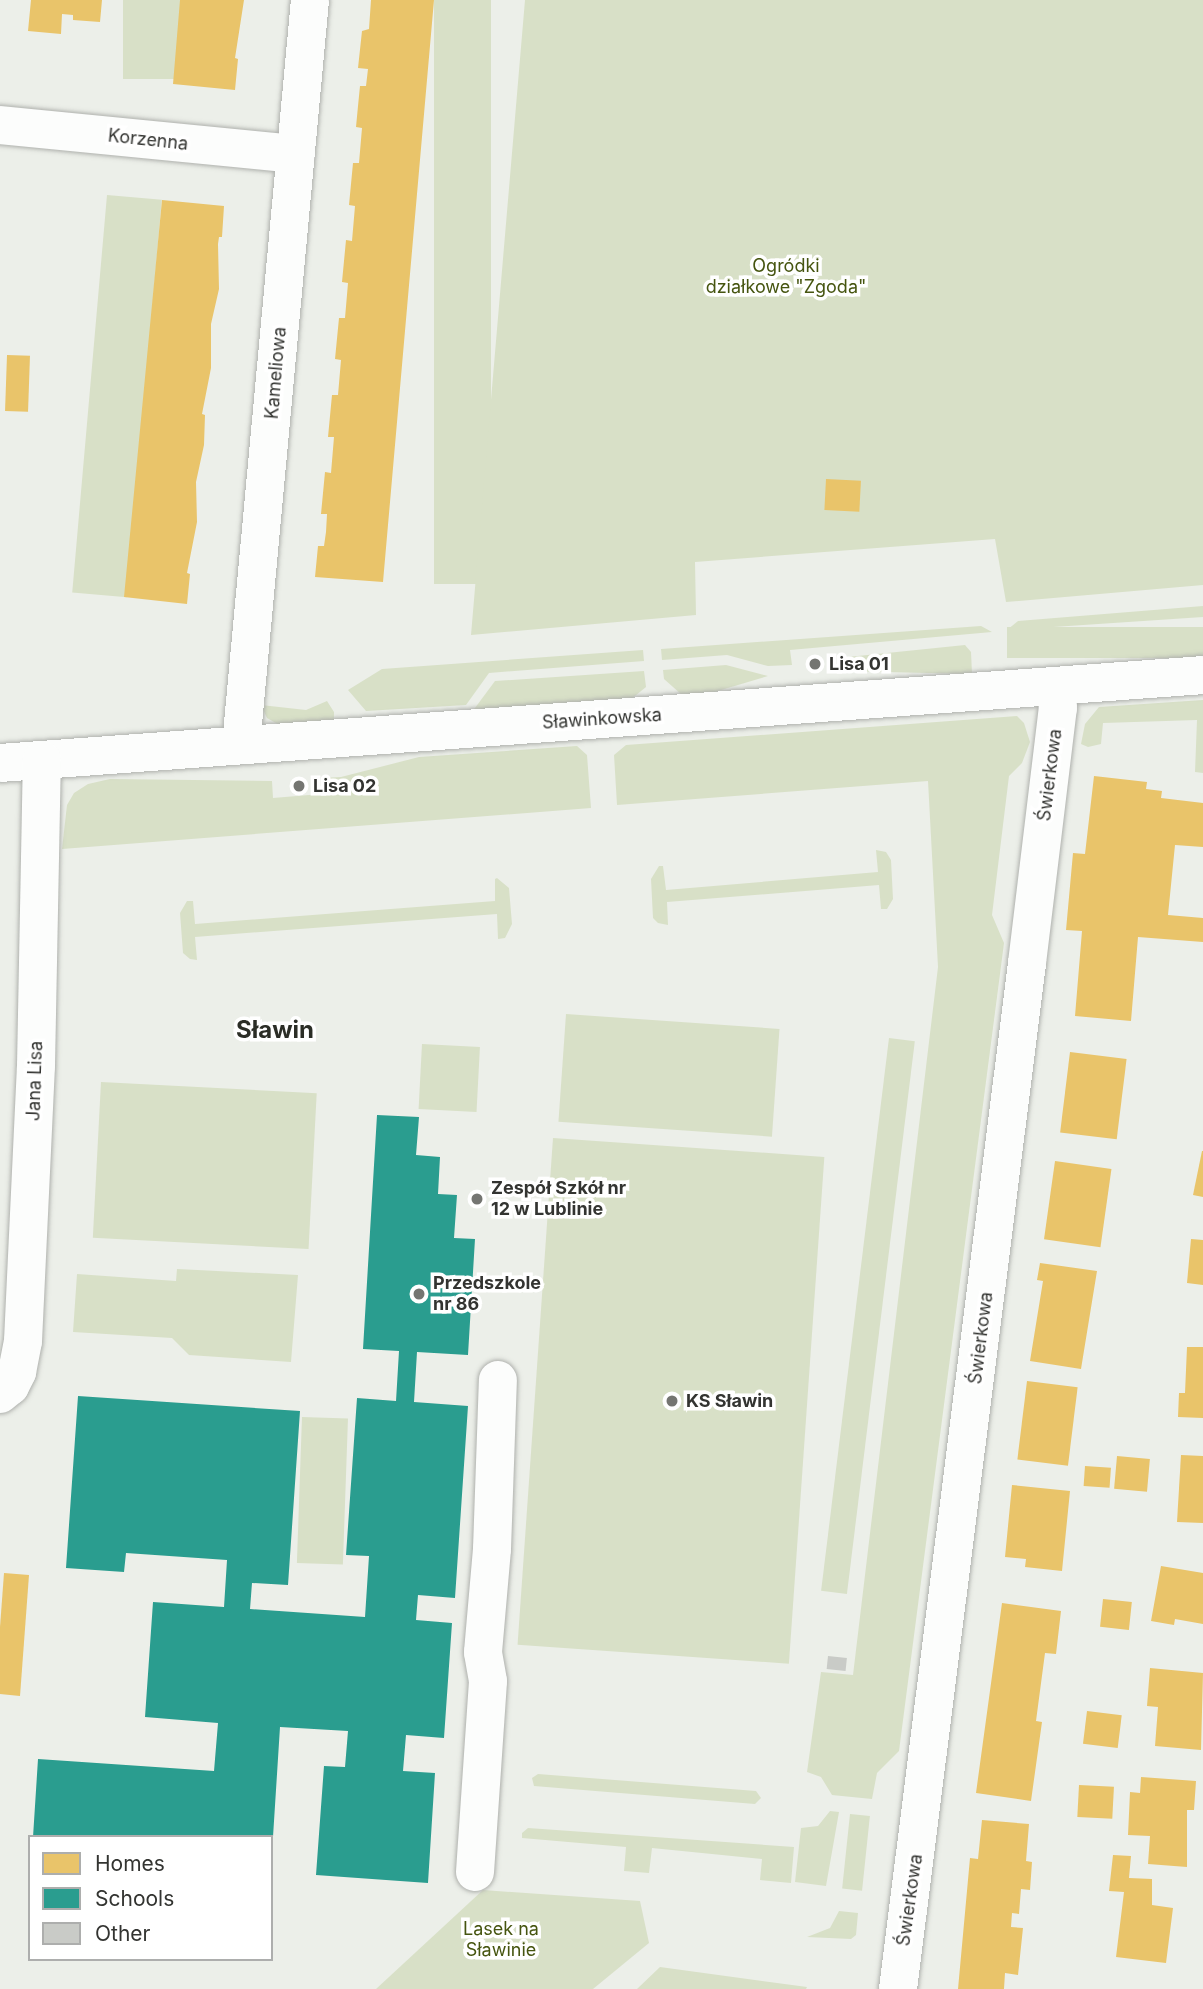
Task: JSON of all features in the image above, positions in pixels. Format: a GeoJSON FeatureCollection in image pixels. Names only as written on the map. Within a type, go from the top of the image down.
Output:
{"type":"FeatureCollection","features":[{"type":"Feature","properties":{"kind":"street","name":"Kameliowa"},"geometry":{"type":"LineString","coordinates":[[241,745],[310,0]]}},
{"type":"Feature","properties":{"kind":"street","name":"Korzenna"},"geometry":{"type":"LineString","coordinates":[[0,125],[296,153]]}},
{"type":"Feature","properties":{"kind":"street","name":"Sławinkowska"},"geometry":{"type":"LineString","coordinates":[[0,763],[1203,675]]}},
{"type":"Feature","properties":{"kind":"street","name":"Świerkowa"},"geometry":{"type":"LineString","coordinates":[[898,1989],[1032,923],[1058,708],[1056,686]]}},
{"type":"Feature","properties":{"kind":"street","name":"Jana Lisa"},"geometry":{"type":"LineString","coordinates":[[0,1394],[10,1386],[18,1372],[23,1341],[36,1066],[42,760]]}},
{"type":"Feature","properties":{"kind":"street"},"geometry":{"type":"LineString","coordinates":[[475,1872],[488,1681],[483,1652],[492,1549],[498,1380]]}},
{"type":"Feature","properties":{"kind":"green space"},"geometry":{"type":"Polygon","coordinates":[[[123,0],[180,0],[180,79],[123,79],[123,0]]]}},
{"type":"Feature","properties":{"kind":"green space"},"geometry":{"type":"Polygon","coordinates":[[[434,0],[491,0],[491,584],[434,584],[434,0]]]}},
{"type":"Feature","properties":{"kind":"green space","name":"Ogródki działkowe \"Zgoda\""},"geometry":{"type":"Polygon","coordinates":[[[525,0],[1203,0],[1203,585],[1006,602],[995,539],[695,562],[696,615],[471,635],[525,0]]]}},
{"type":"Feature","properties":{"kind":"green space"},"geometry":{"type":"Polygon","coordinates":[[[107,195],[162,200],[127,597],[72,592],[107,195]]]}},
{"type":"Feature","properties":{"kind":"green space"},"geometry":{"type":"Polygon","coordinates":[[[1203,606],[1203,617],[1007,630],[1018,621],[1203,606]]]}},
{"type":"Feature","properties":{"kind":"green space"},"geometry":{"type":"Polygon","coordinates":[[[981,626],[992,632],[790,650],[792,665],[768,666],[727,655],[662,660],[661,649],[981,626]]]}},
{"type":"Feature","properties":{"kind":"green space"},"geometry":{"type":"Polygon","coordinates":[[[1007,627],[1203,627],[1203,658],[1007,658],[1007,627]]]}},
{"type":"Feature","properties":{"kind":"green space"},"geometry":{"type":"Polygon","coordinates":[[[965,645],[971,652],[972,674],[843,671],[848,657],[965,645]]]}},
{"type":"Feature","properties":{"kind":"green space"},"geometry":{"type":"Polygon","coordinates":[[[643,650],[644,661],[489,673],[466,705],[366,711],[348,690],[382,669],[643,650]]]}},
{"type":"Feature","properties":{"kind":"green space"},"geometry":{"type":"Polygon","coordinates":[[[726,665],[768,676],[701,696],[682,695],[664,679],[663,670],[726,665]]]}},
{"type":"Feature","properties":{"kind":"green space"},"geometry":{"type":"Polygon","coordinates":[[[644,671],[646,687],[630,700],[472,712],[495,681],[644,671]]]}},
{"type":"Feature","properties":{"kind":"green space"},"geometry":{"type":"Polygon","coordinates":[[[1203,700],[1203,773],[1195,772],[1197,720],[1103,723],[1101,744],[1088,747],[1081,744],[1085,724],[1099,707],[1203,700]]]}},
{"type":"Feature","properties":{"kind":"green space"},"geometry":{"type":"Polygon","coordinates":[[[327,701],[334,712],[334,721],[281,726],[267,718],[261,705],[306,710],[327,701]]]}},
{"type":"Feature","properties":{"kind":"green space"},"geometry":{"type":"Polygon","coordinates":[[[1017,716],[1024,723],[1030,742],[1022,763],[1009,776],[992,915],[1004,943],[899,1751],[877,1773],[872,1799],[832,1795],[821,1777],[807,1772],[821,1672],[853,1675],[938,967],[928,781],[617,805],[614,755],[626,745],[1017,716]]]}},
{"type":"Feature","properties":{"kind":"green space"},"geometry":{"type":"Polygon","coordinates":[[[577,746],[587,755],[591,808],[62,849],[67,805],[74,793],[88,784],[110,779],[272,781],[273,798],[321,794],[321,778],[341,777],[419,757],[577,746]]]}},
{"type":"Feature","properties":{"kind":"green space"},"geometry":{"type":"Polygon","coordinates":[[[876,850],[886,852],[891,860],[893,899],[887,909],[881,909],[879,885],[667,902],[668,925],[658,923],[653,918],[651,879],[659,866],[663,866],[666,890],[878,872],[876,850]]]}},
{"type":"Feature","properties":{"kind":"green space"},"geometry":{"type":"Polygon","coordinates":[[[497,878],[509,888],[512,924],[505,938],[498,939],[497,914],[195,937],[197,960],[190,959],[183,953],[180,913],[187,901],[193,901],[195,924],[495,901],[497,878]]]}},
{"type":"Feature","properties":{"kind":"green space"},"geometry":{"type":"Polygon","coordinates":[[[566,1014],[779,1029],[772,1137],[558,1122],[566,1014]]]}},
{"type":"Feature","properties":{"kind":"green space"},"geometry":{"type":"Polygon","coordinates":[[[889,1038],[915,1041],[847,1594],[821,1591],[889,1038]]]}},
{"type":"Feature","properties":{"kind":"green space"},"geometry":{"type":"Polygon","coordinates":[[[422,1044],[480,1047],[477,1112],[419,1109],[422,1044]]]}},
{"type":"Feature","properties":{"kind":"green space"},"geometry":{"type":"Polygon","coordinates":[[[101,1082],[317,1093],[309,1249],[93,1238],[101,1082]]]}},
{"type":"Feature","properties":{"kind":"green space","name":"KS Sławin"},"geometry":{"type":"Polygon","coordinates":[[[553,1138],[824,1157],[789,1664],[518,1645],[553,1138]]]}},
{"type":"Feature","properties":{"kind":"green space"},"geometry":{"type":"Polygon","coordinates":[[[177,1269],[298,1275],[291,1362],[189,1355],[172,1338],[73,1332],[77,1274],[176,1281],[177,1269]]]}},
{"type":"Feature","properties":{"kind":"green space"},"geometry":{"type":"Polygon","coordinates":[[[302,1417],[348,1419],[343,1565],[297,1563],[302,1417]]]}},
{"type":"Feature","properties":{"kind":"green space"},"geometry":{"type":"Polygon","coordinates":[[[538,1774],[756,1791],[761,1798],[755,1804],[534,1786],[532,1778],[538,1774]]]}},
{"type":"Feature","properties":{"kind":"green space"},"geometry":{"type":"Polygon","coordinates":[[[830,1811],[839,1812],[826,1886],[795,1882],[801,1828],[818,1826],[830,1811]]]}},
{"type":"Feature","properties":{"kind":"green space"},"geometry":{"type":"Polygon","coordinates":[[[850,1814],[870,1816],[862,1891],[842,1889],[850,1814]]]}},
{"type":"Feature","properties":{"kind":"green space"},"geometry":{"type":"Polygon","coordinates":[[[528,1828],[794,1847],[791,1883],[760,1880],[762,1859],[652,1848],[649,1873],[624,1871],[626,1847],[522,1838],[522,1833],[528,1828]]]}},
{"type":"Feature","properties":{"kind":"green space","name":"Lasek na Sławinie"},"geometry":{"type":"Polygon","coordinates":[[[483,1890],[640,1901],[649,1943],[593,1989],[376,1989],[483,1890]]]}},
{"type":"Feature","properties":{"kind":"green space"},"geometry":{"type":"Polygon","coordinates":[[[839,1911],[858,1913],[856,1935],[851,1939],[807,1937],[830,1928],[839,1911]]]}},
{"type":"Feature","properties":{"kind":"green space"},"geometry":{"type":"Polygon","coordinates":[[[660,1967],[807,1987],[637,1989],[660,1967]]]}},
{"type":"Feature","properties":{"kind":"building: Homes"},"geometry":{"type":"Polygon","coordinates":[[[31,0],[102,0],[100,22],[73,20],[73,15],[62,14],[61,34],[28,31],[31,0]]]}},
{"type":"Feature","properties":{"kind":"building: Homes"},"geometry":{"type":"Polygon","coordinates":[[[180,0],[244,0],[235,58],[238,59],[235,90],[173,84],[180,0]]]}},
{"type":"Feature","properties":{"kind":"building: Homes"},"geometry":{"type":"Polygon","coordinates":[[[371,0],[434,0],[383,582],[315,577],[318,546],[324,546],[326,532],[327,514],[321,514],[325,472],[331,473],[334,437],[328,437],[332,395],[338,395],[341,360],[335,359],[339,318],[345,318],[348,283],[342,282],[346,240],[352,241],[355,206],[349,205],[353,163],[359,163],[362,128],[356,127],[360,86],[366,86],[368,69],[358,68],[362,31],[369,29],[371,0]]]}},
{"type":"Feature","properties":{"kind":"building: Homes"},"geometry":{"type":"Polygon","coordinates":[[[162,200],[224,206],[222,237],[219,237],[218,244],[219,289],[211,324],[211,368],[202,414],[205,415],[204,445],[196,482],[197,522],[187,573],[190,574],[187,604],[124,597],[162,200]]]}},
{"type":"Feature","properties":{"kind":"building: Homes"},"geometry":{"type":"Polygon","coordinates":[[[7,355],[30,356],[28,412],[5,411],[7,355]]]}},
{"type":"Feature","properties":{"kind":"building: Homes"},"geometry":{"type":"Polygon","coordinates":[[[826,479],[861,481],[859,512],[824,510],[826,479]]]}},
{"type":"Feature","properties":{"kind":"building: Homes"},"geometry":{"type":"Polygon","coordinates":[[[1094,776],[1147,782],[1146,789],[1162,791],[1161,798],[1203,803],[1203,847],[1175,845],[1168,915],[1203,918],[1203,942],[1138,937],[1131,1021],[1075,1016],[1082,931],[1066,930],[1073,853],[1085,854],[1094,776]]]}},
{"type":"Feature","properties":{"kind":"building: Homes"},"geometry":{"type":"Polygon","coordinates":[[[1070,1052],[1127,1059],[1117,1139],[1060,1132],[1070,1052]]]}},
{"type":"Feature","properties":{"kind":"building: Homes"},"geometry":{"type":"Polygon","coordinates":[[[1203,1151],[1203,1197],[1193,1195],[1203,1151]]]}},
{"type":"Feature","properties":{"kind":"building: Homes"},"geometry":{"type":"Polygon","coordinates":[[[1055,1161],[1111,1169],[1100,1247],[1044,1239],[1055,1161]]]}},
{"type":"Feature","properties":{"kind":"building: Homes"},"geometry":{"type":"Polygon","coordinates":[[[1191,1239],[1203,1240],[1203,1285],[1187,1283],[1191,1239]]]}},
{"type":"Feature","properties":{"kind":"building: Homes"},"geometry":{"type":"Polygon","coordinates":[[[1040,1263],[1097,1271],[1081,1369],[1030,1361],[1043,1281],[1037,1280],[1040,1263]]]}},
{"type":"Feature","properties":{"kind":"building: Homes"},"geometry":{"type":"Polygon","coordinates":[[[1187,1347],[1203,1347],[1203,1418],[1178,1417],[1179,1393],[1185,1393],[1187,1347]]]}},
{"type":"Feature","properties":{"kind":"building: Homes"},"geometry":{"type":"Polygon","coordinates":[[[1027,1381],[1078,1387],[1068,1466],[1017,1459],[1027,1381]]]}},
{"type":"Feature","properties":{"kind":"building: Homes"},"geometry":{"type":"Polygon","coordinates":[[[1181,1455],[1203,1456],[1203,1523],[1177,1522],[1181,1455]]]}},
{"type":"Feature","properties":{"kind":"building: Homes"},"geometry":{"type":"Polygon","coordinates":[[[1117,1456],[1150,1459],[1147,1492],[1114,1489],[1117,1456]]]}},
{"type":"Feature","properties":{"kind":"building: Homes"},"geometry":{"type":"Polygon","coordinates":[[[1085,1466],[1111,1468],[1110,1488],[1084,1486],[1085,1466]]]}},
{"type":"Feature","properties":{"kind":"building: Homes"},"geometry":{"type":"Polygon","coordinates":[[[1012,1485],[1070,1491],[1062,1571],[1025,1567],[1026,1559],[1005,1557],[1012,1485]]]}},
{"type":"Feature","properties":{"kind":"building: Homes"},"geometry":{"type":"Polygon","coordinates":[[[1161,1566],[1203,1573],[1203,1624],[1175,1619],[1174,1625],[1151,1621],[1161,1566]]]}},
{"type":"Feature","properties":{"kind":"building: Homes"},"geometry":{"type":"Polygon","coordinates":[[[4,1573],[29,1575],[20,1696],[0,1694],[0,1627],[4,1573]]]}},
{"type":"Feature","properties":{"kind":"building: Homes"},"geometry":{"type":"Polygon","coordinates":[[[1103,1599],[1132,1602],[1129,1630],[1100,1627],[1103,1599]]]}},
{"type":"Feature","properties":{"kind":"building: Homes"},"geometry":{"type":"Polygon","coordinates":[[[1002,1603],[1061,1611],[1056,1654],[1045,1653],[1036,1721],[1042,1722],[1031,1801],[976,1793],[1002,1603]]]}},
{"type":"Feature","properties":{"kind":"building: Homes"},"geometry":{"type":"Polygon","coordinates":[[[1150,1668],[1203,1673],[1201,1750],[1155,1746],[1158,1707],[1147,1706],[1150,1668]]]}},
{"type":"Feature","properties":{"kind":"building: Homes"},"geometry":{"type":"Polygon","coordinates":[[[1087,1711],[1122,1715],[1118,1748],[1083,1744],[1087,1711]]]}},
{"type":"Feature","properties":{"kind":"building: Homes"},"geometry":{"type":"Polygon","coordinates":[[[1141,1777],[1196,1781],[1194,1810],[1187,1810],[1187,1867],[1148,1864],[1150,1836],[1128,1835],[1130,1792],[1140,1793],[1141,1777]]]}},
{"type":"Feature","properties":{"kind":"building: Homes"},"geometry":{"type":"Polygon","coordinates":[[[1079,1785],[1114,1787],[1112,1819],[1077,1817],[1079,1785]]]}},
{"type":"Feature","properties":{"kind":"building: Homes"},"geometry":{"type":"Polygon","coordinates":[[[982,1820],[1029,1824],[1026,1861],[1032,1862],[1030,1890],[1021,1889],[1019,1914],[1012,1913],[1011,1927],[1023,1928],[1018,1975],[1005,1973],[1004,1989],[958,1989],[970,1858],[978,1859],[982,1820]]]}},
{"type":"Feature","properties":{"kind":"building: Homes"},"geometry":{"type":"Polygon","coordinates":[[[1113,1855],[1131,1856],[1129,1878],[1152,1879],[1152,1905],[1173,1908],[1166,1963],[1116,1957],[1124,1892],[1109,1891],[1113,1855]]]}},
{"type":"Feature","properties":{"kind":"building: Schools"},"geometry":{"type":"Polygon","coordinates":[[[377,1115],[419,1117],[416,1155],[440,1157],[438,1194],[457,1195],[454,1238],[475,1239],[468,1355],[417,1352],[414,1402],[468,1406],[455,1598],[418,1595],[416,1620],[452,1623],[444,1738],[406,1735],[403,1771],[435,1773],[428,1883],[316,1875],[324,1766],[345,1767],[348,1731],[280,1727],[273,1837],[33,1835],[38,1759],[214,1771],[218,1723],[145,1717],[153,1602],[224,1607],[227,1560],[126,1553],[124,1572],[66,1568],[78,1396],[300,1411],[288,1585],[252,1583],[250,1609],[365,1617],[369,1556],[346,1555],[357,1398],[396,1401],[399,1351],[363,1349],[377,1115]]]}},
{"type":"Feature","properties":{"kind":"building: Other"},"geometry":{"type":"Polygon","coordinates":[[[828,1656],[847,1658],[846,1671],[827,1669],[828,1656]]]}},
{"type":"Feature","properties":{"kind":"place","name":"Lisa 01"},"geometry":{"type":"Point","coordinates":[815,664]}},
{"type":"Feature","properties":{"kind":"place","name":"Lisa 02"},"geometry":{"type":"Point","coordinates":[299,786]}},
{"type":"Feature","properties":{"kind":"place","name":"Zespół Szkół nr 12 w Lublinie"},"geometry":{"type":"Point","coordinates":[477,1199]}},
{"type":"Feature","properties":{"kind":"place","name":"Przedszkole nr 86"},"geometry":{"type":"Point","coordinates":[419,1294]}},
{"type":"Feature","properties":{"kind":"place","name":"KS Sławin"},"geometry":{"type":"Point","coordinates":[672,1401]}},
{"type":"Feature","properties":{"kind":"district","name":"Sławin"},"geometry":{"type":"Point","coordinates":[275,1030]}}]}
